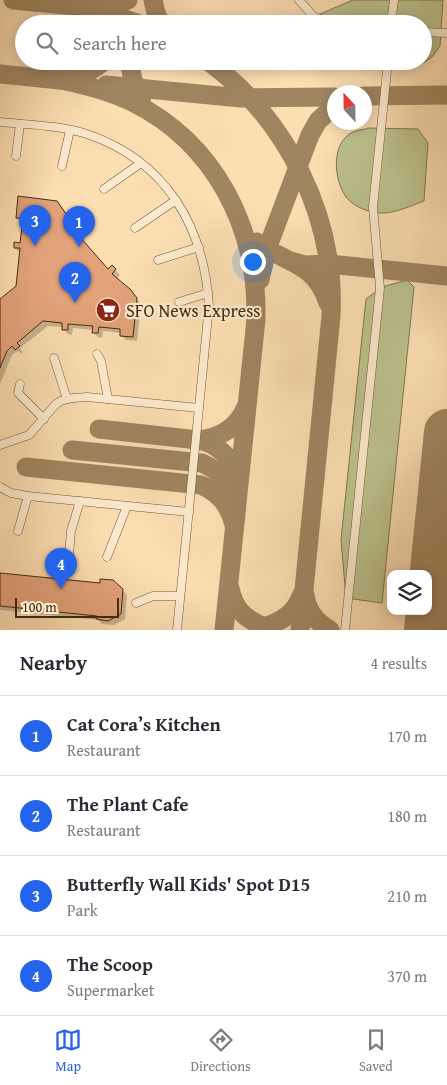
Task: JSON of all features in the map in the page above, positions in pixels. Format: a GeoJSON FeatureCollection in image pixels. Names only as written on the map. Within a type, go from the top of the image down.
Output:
{"type":"FeatureCollection","features":[{"type":"Feature","properties":{"kind":"lane"},"geometry":{"type":"LineString","coordinates":[[299,0],[312,15]]}},
{"type":"Feature","properties":{"kind":"lane"},"geometry":{"type":"LineString","coordinates":[[392,15],[394,0]]}},
{"type":"Feature","properties":{"kind":"lane"},"geometry":{"type":"LineString","coordinates":[[432,33],[447,34]]}},
{"type":"Feature","properties":{"kind":"lane"},"geometry":{"type":"LineString","coordinates":[[345,630],[380,288],[373,207],[387,70]]}},
{"type":"Feature","properties":{"kind":"lane"},"geometry":{"type":"LineString","coordinates":[[0,122],[59,127],[87,134],[110,145],[141,164],[157,177],[176,200],[191,226],[199,247],[205,271],[209,306],[177,630]]}},
{"type":"Feature","properties":{"kind":"lane"},"geometry":{"type":"LineString","coordinates":[[16,156],[20,124]]}},
{"type":"Feature","properties":{"kind":"lane"},"geometry":{"type":"LineString","coordinates":[[62,166],[70,130]]}},
{"type":"Feature","properties":{"kind":"lane"},"geometry":{"type":"LineString","coordinates":[[104,189],[141,164]]}},
{"type":"Feature","properties":{"kind":"lane"},"geometry":{"type":"LineString","coordinates":[[135,228],[176,200]]}},
{"type":"Feature","properties":{"kind":"lane"},"geometry":{"type":"LineString","coordinates":[[158,260],[199,247]]}},
{"type":"Feature","properties":{"kind":"lane"},"geometry":{"type":"LineString","coordinates":[[179,302],[208,293]]}},
{"type":"Feature","properties":{"kind":"lane"},"geometry":{"type":"LineString","coordinates":[[97,354],[101,360],[108,399]]}},
{"type":"Feature","properties":{"kind":"lane"},"geometry":{"type":"LineString","coordinates":[[54,358],[68,399]]}},
{"type":"Feature","properties":{"kind":"lane"},"geometry":{"type":"LineString","coordinates":[[20,384],[18,393],[44,419]]}},
{"type":"Feature","properties":{"kind":"lane"},"geometry":{"type":"LineString","coordinates":[[0,446],[29,435],[56,404],[68,399],[87,397],[199,408]]}},
{"type":"Feature","properties":{"kind":"lane"},"geometry":{"type":"LineString","coordinates":[[0,487],[10,493],[28,496],[188,512]]}},
{"type":"Feature","properties":{"kind":"lane"},"geometry":{"type":"LineString","coordinates":[[18,531],[28,496]]}},
{"type":"Feature","properties":{"kind":"lane"},"geometry":{"type":"LineString","coordinates":[[69,555],[71,531],[80,502]]}},
{"type":"Feature","properties":{"kind":"lane"},"geometry":{"type":"LineString","coordinates":[[107,557],[128,506]]}},
{"type":"Feature","properties":{"kind":"lane"},"geometry":{"type":"LineString","coordinates":[[136,603],[153,596],[180,596]]}},
{"type":"Feature","properties":{"kind":"green space"},"geometry":{"type":"Polygon","coordinates":[[[353,0],[443,0],[440,46],[432,57],[432,15],[318,15],[353,0]]]}},
{"type":"Feature","properties":{"kind":"green space"},"geometry":{"type":"Polygon","coordinates":[[[372,128],[418,129],[428,143],[424,201],[393,212],[379,213],[358,207],[349,201],[339,181],[336,162],[341,144],[346,137],[355,131],[372,130],[372,128]]]}},
{"type":"Feature","properties":{"kind":"green space"},"geometry":{"type":"Polygon","coordinates":[[[407,280],[414,287],[382,603],[346,598],[341,540],[366,299],[382,287],[407,280]]]}},
{"type":"Feature","properties":{"kind":"building"},"geometry":{"type":"Polygon","coordinates":[[[18,196],[57,201],[71,221],[77,218],[80,223],[74,226],[80,237],[108,269],[112,265],[116,269],[112,274],[130,289],[137,298],[133,337],[120,336],[120,329],[99,327],[98,333],[92,333],[93,326],[68,324],[68,330],[62,330],[62,323],[43,321],[17,343],[20,346],[15,350],[12,346],[7,351],[0,368],[0,299],[16,286],[20,248],[14,248],[14,242],[20,243],[23,219],[16,218],[18,196]]]}},
{"type":"Feature","properties":{"kind":"building"},"geometry":{"type":"Polygon","coordinates":[[[0,573],[100,583],[100,579],[113,580],[123,589],[121,614],[108,621],[96,619],[97,616],[0,606],[0,573]]]}},
{"type":"Feature","properties":{"kind":"taxiway"},"geometry":{"type":"LineString","coordinates":[[13,0],[76,6],[113,15]]}},
{"type":"Feature","properties":{"kind":"taxiway"},"geometry":{"type":"LineString","coordinates":[[96,8],[113,6],[128,0]]}},
{"type":"Feature","properties":{"kind":"taxiway"},"geometry":{"type":"LineString","coordinates":[[153,0],[157,15]]}},
{"type":"Feature","properties":{"kind":"taxiway"},"geometry":{"type":"LineString","coordinates":[[63,79],[91,70]]}},
{"type":"Feature","properties":{"kind":"taxiway"},"geometry":{"type":"LineString","coordinates":[[131,70],[133,80],[142,97]]}},
{"type":"Feature","properties":{"kind":"taxiway"},"geometry":{"type":"LineString","coordinates":[[218,70],[261,111],[283,141],[301,173],[315,207],[325,243],[330,279],[331,316],[300,630]]}},
{"type":"Feature","properties":{"kind":"taxiway"},"geometry":{"type":"LineString","coordinates":[[0,74],[79,82]]}},
{"type":"Feature","properties":{"kind":"taxiway"},"geometry":{"type":"LineString","coordinates":[[66,81],[116,95],[132,102],[161,119],[187,140],[208,165],[226,192],[240,221],[249,252],[255,285],[256,319],[224,630]]}},
{"type":"Feature","properties":{"kind":"taxiway"},"geometry":{"type":"LineString","coordinates":[[106,85],[241,98],[327,97]]}},
{"type":"Feature","properties":{"kind":"taxiway"},"geometry":{"type":"LineString","coordinates":[[372,96],[447,95]]}},
{"type":"Feature","properties":{"kind":"taxiway"},"geometry":{"type":"LineString","coordinates":[[260,280],[267,249],[310,135],[318,121],[327,113]]}},
{"type":"Feature","properties":{"kind":"taxiway"},"geometry":{"type":"LineString","coordinates":[[257,242],[307,271],[316,279],[328,303]]}},
{"type":"Feature","properties":{"kind":"taxiway"},"geometry":{"type":"LineString","coordinates":[[295,262],[305,265],[329,264],[447,276]]}},
{"type":"Feature","properties":{"kind":"taxiway"},"geometry":{"type":"LineString","coordinates":[[198,440],[214,437],[227,431],[238,421],[246,407]]}},
{"type":"Feature","properties":{"kind":"taxiway"},"geometry":{"type":"LineString","coordinates":[[99,429],[206,442],[224,453],[233,465],[238,479]]}},
{"type":"Feature","properties":{"kind":"taxiway"},"geometry":{"type":"LineString","coordinates":[[72,450],[202,463],[225,479],[232,490],[236,504]]}},
{"type":"Feature","properties":{"kind":"taxiway"},"geometry":{"type":"LineString","coordinates":[[26,467],[201,485],[222,500],[229,511],[234,525]]}},
{"type":"Feature","properties":{"kind":"taxiway"},"geometry":{"type":"LineString","coordinates":[[230,588],[232,597],[239,610],[249,619],[270,630]]}},
{"type":"Feature","properties":{"kind":"taxiway"},"geometry":{"type":"LineString","coordinates":[[263,627],[287,616],[296,606],[302,594]]}},
{"type":"Feature","properties":{"kind":"taxiway"},"geometry":{"type":"LineString","coordinates":[[305,595],[313,616],[330,630]]}},
{"type":"Feature","properties":{"kind":"runway"},"geometry":{"type":"LineString","coordinates":[[427,630],[447,432]]}},
{"type":"Feature","properties":{"kind":"place","name":"Butterfly Wall Kids' Spot D15"},"geometry":{"type":"Point","coordinates":[35,246]}},
{"type":"Feature","properties":{"kind":"place","name":"Cat Cora’s Kitchen"},"geometry":{"type":"Point","coordinates":[79,247]}},
{"type":"Feature","properties":{"kind":"place","name":"The Plant Cafe"},"geometry":{"type":"Point","coordinates":[75,303]}},
{"type":"Feature","properties":{"kind":"place","name":"SFO News Express"},"geometry":{"type":"Point","coordinates":[108,310]}},
{"type":"Feature","properties":{"kind":"place","name":"The Scoop"},"geometry":{"type":"Point","coordinates":[61,589]}}]}
